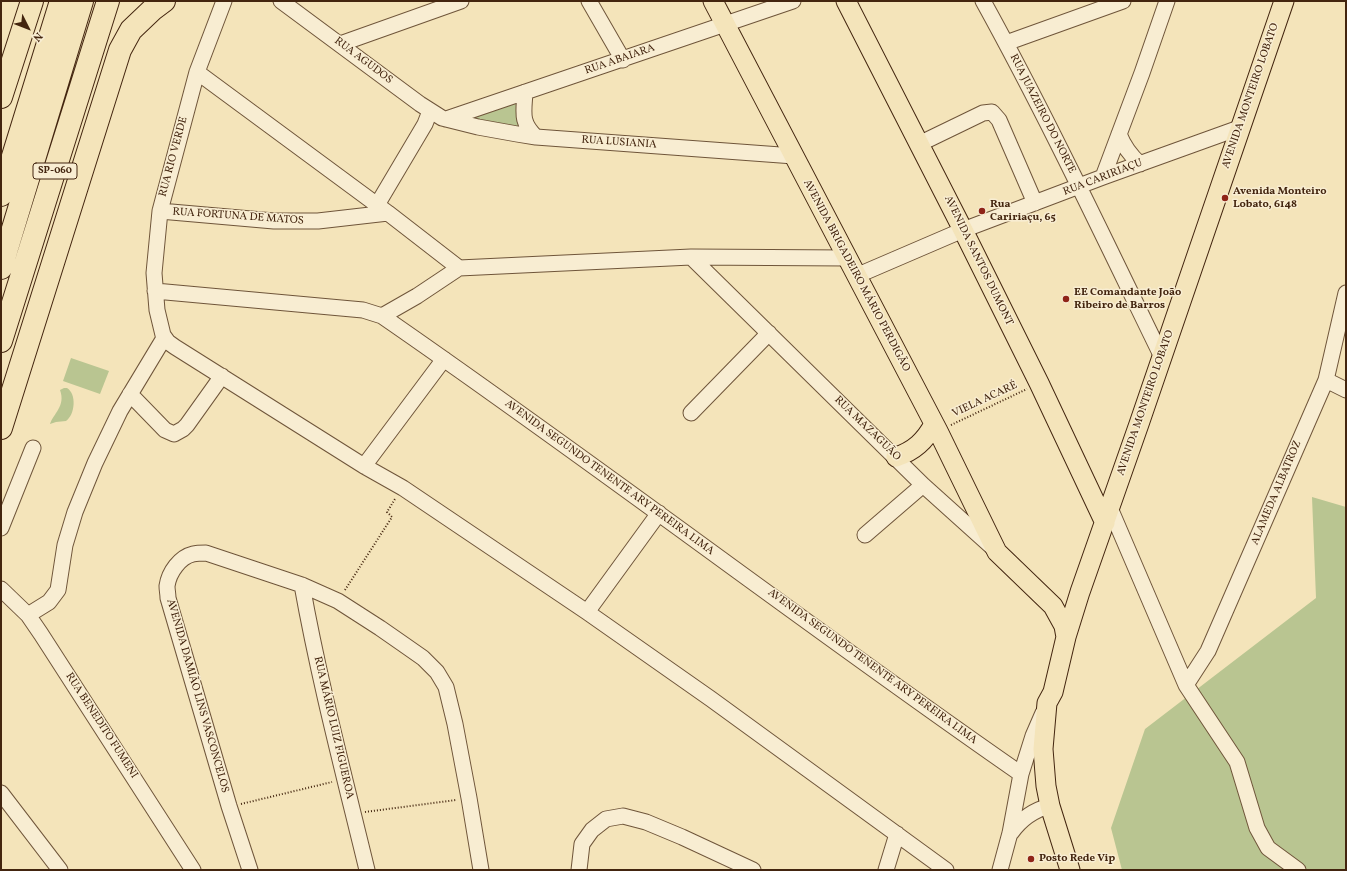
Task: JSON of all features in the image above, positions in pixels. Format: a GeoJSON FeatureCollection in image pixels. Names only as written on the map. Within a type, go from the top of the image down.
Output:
{"type":"FeatureCollection","features":[{"type":"Feature","properties":{"kind":"highway"},"geometry":{"type":"LineString","coordinates":[[1,97],[32,1]]}},
{"type":"Feature","properties":{"kind":"highway"},"geometry":{"type":"LineString","coordinates":[[1,195],[62,1]]}},
{"type":"Feature","properties":{"kind":"highway","name":"SP-060"},"geometry":{"type":"LineString","coordinates":[[1,268],[82,1]]}},
{"type":"Feature","properties":{"kind":"highway","name":"SP-060"},"geometry":{"type":"LineString","coordinates":[[1,341],[108,1]]}},
{"type":"Feature","properties":{"kind":"highway"},"geometry":{"type":"LineString","coordinates":[[1,428],[120,50],[131,30],[164,1]]}},
{"type":"Feature","properties":{"kind":"main road","name":"AVENIDA BRIGADEIRO MÁRIO PERDIGÃO"},"geometry":{"type":"LineString","coordinates":[[713,1],[936,427],[997,552]]}},
{"type":"Feature","properties":{"kind":"main road","name":"AVENIDA SANTOS DUMONT"},"geometry":{"type":"LineString","coordinates":[[846,1],[963,230],[1038,383],[1107,515]]}},
{"type":"Feature","properties":{"kind":"main road","name":"AVENIDA MONTEIRO LOBATO"},"geometry":{"type":"LineString","coordinates":[[1070,870],[1050,806],[1043,761],[1050,698],[1066,637],[1080,592],[1284,1]]}},
{"type":"Feature","properties":{"kind":"main road"},"geometry":{"type":"LineString","coordinates":[[896,457],[907,453],[924,440],[936,427]]}},
{"type":"Feature","properties":{"kind":"main road","name":"RUA MAZAGUÃO"},"geometry":{"type":"LineString","coordinates":[[997,552],[1046,598],[1059,616],[1064,626],[1066,637]]}},
{"type":"Feature","properties":{"kind":"main road"},"geometry":{"type":"LineString","coordinates":[[1046,598],[1053,601],[1067,600],[1080,592]]}},
{"type":"Feature","properties":{"kind":"street","name":"RUA RIO VERDE"},"geometry":{"type":"LineString","coordinates":[[164,338],[160,328],[157,310],[154,273],[160,211],[197,72],[224,1]]}},
{"type":"Feature","properties":{"kind":"street","name":"RUA AGUDOS"},"geometry":{"type":"LineString","coordinates":[[281,1],[430,111],[437,116],[446,119]]}},
{"type":"Feature","properties":{"kind":"street"},"geometry":{"type":"LineString","coordinates":[[340,44],[461,1]]}},
{"type":"Feature","properties":{"kind":"street"},"geometry":{"type":"LineString","coordinates":[[589,1],[622,60]]}},
{"type":"Feature","properties":{"kind":"street","name":"RUA ABAIARA"},"geometry":{"type":"LineString","coordinates":[[446,119],[793,1]]}},
{"type":"Feature","properties":{"kind":"street","name":"RUA JUAZEIRO DO NORTE"},"geometry":{"type":"LineString","coordinates":[[983,1],[1079,187],[1162,357]]}},
{"type":"Feature","properties":{"kind":"street"},"geometry":{"type":"LineString","coordinates":[[1006,43],[1122,1]]}},
{"type":"Feature","properties":{"kind":"street"},"geometry":{"type":"LineString","coordinates":[[1102,177],[1119,134],[1161,4]]}},
{"type":"Feature","properties":{"kind":"street"},"geometry":{"type":"LineString","coordinates":[[197,72],[383,209],[459,268]]}},
{"type":"Feature","properties":{"kind":"street"},"geometry":{"type":"LineString","coordinates":[[525,92],[524,122],[536,137]]}},
{"type":"Feature","properties":{"kind":"street"},"geometry":{"type":"LineString","coordinates":[[383,209],[430,111]]}},
{"type":"Feature","properties":{"kind":"street"},"geometry":{"type":"LineString","coordinates":[[919,144],[983,113],[992,112],[999,120],[1035,203]]}},
{"type":"Feature","properties":{"kind":"street","name":"RUA LUSIANIA"},"geometry":{"type":"LineString","coordinates":[[446,119],[478,127],[536,137],[794,156]]}},
{"type":"Feature","properties":{"kind":"street","name":"RUA CARIRIAÇU"},"geometry":{"type":"LineString","coordinates":[[856,276],[963,230],[1102,177],[1239,128]]}},
{"type":"Feature","properties":{"kind":"street"},"geometry":{"type":"LineString","coordinates":[[1119,134],[1123,146],[1140,164]]}},
{"type":"Feature","properties":{"kind":"street","name":"RUA FORTUNA DE MATOS"},"geometry":{"type":"LineString","coordinates":[[160,211],[274,221],[318,221],[383,209]]}},
{"type":"Feature","properties":{"kind":"street"},"geometry":{"type":"LineString","coordinates":[[382,316],[417,296],[459,268],[691,257],[847,258]]}},
{"type":"Feature","properties":{"kind":"street","name":"RUA MAZAGUÃO"},"geometry":{"type":"LineString","coordinates":[[691,257],[923,485],[997,552]]}},
{"type":"Feature","properties":{"kind":"street","name":"AVENIDA SEGUNDO TENENTE ARY PEREIRA LIMA"},"geometry":{"type":"LineString","coordinates":[[155,291],[363,310],[382,316],[659,513],[874,670],[1021,774]]}},
{"type":"Feature","properties":{"kind":"street","name":"ALAMEDA ALBATROZ"},"geometry":{"type":"LineString","coordinates":[[1186,685],[1208,651],[1326,380],[1346,293]]}},
{"type":"Feature","properties":{"kind":"street"},"geometry":{"type":"LineString","coordinates":[[691,413],[769,333]]}},
{"type":"Feature","properties":{"kind":"street"},"geometry":{"type":"LineString","coordinates":[[28,615],[52,599],[58,590],[65,545],[75,512],[95,463],[120,411],[164,338],[175,347],[364,466],[403,488],[588,612],[711,699],[946,870]]}},
{"type":"Feature","properties":{"kind":"street"},"geometry":{"type":"LineString","coordinates":[[364,466],[444,359]]}},
{"type":"Feature","properties":{"kind":"street"},"geometry":{"type":"LineString","coordinates":[[130,394],[165,430],[174,434],[187,425],[222,376]]}},
{"type":"Feature","properties":{"kind":"street"},"geometry":{"type":"LineString","coordinates":[[1326,380],[1346,390]]}},
{"type":"Feature","properties":{"kind":"street"},"geometry":{"type":"LineString","coordinates":[[1,528],[33,448]]}},
{"type":"Feature","properties":{"kind":"street"},"geometry":{"type":"LineString","coordinates":[[865,535],[923,485]]}},
{"type":"Feature","properties":{"kind":"street"},"geometry":{"type":"LineString","coordinates":[[588,612],[659,513]]}},
{"type":"Feature","properties":{"kind":"street"},"geometry":{"type":"LineString","coordinates":[[1107,515],[1186,685],[1237,762],[1256,828],[1268,848],[1298,870]]}},
{"type":"Feature","properties":{"kind":"street","name":"AVENIDA DAMIÃO LINS VASCONCELOS"},"geometry":{"type":"LineString","coordinates":[[250,870],[229,806],[170,607],[167,587],[170,577],[175,566],[183,559],[193,554],[206,553],[302,584],[338,601],[423,658],[437,672],[446,687],[469,798],[481,870]]}},
{"type":"Feature","properties":{"kind":"street","name":"RUA MÁRIO LUIZ FIGUEROA"},"geometry":{"type":"LineString","coordinates":[[302,584],[309,624],[344,779],[367,870]]}},
{"type":"Feature","properties":{"kind":"street","name":"RUA BENEDITO FUMENI"},"geometry":{"type":"LineString","coordinates":[[1,589],[28,615],[194,870]]}},
{"type":"Feature","properties":{"kind":"street"},"geometry":{"type":"LineString","coordinates":[[1000,870],[1010,834],[1021,774],[1033,736],[1050,698]]}},
{"type":"Feature","properties":{"kind":"street"},"geometry":{"type":"LineString","coordinates":[[1,793],[60,870]]}},
{"type":"Feature","properties":{"kind":"street"},"geometry":{"type":"LineString","coordinates":[[1010,834],[1016,825],[1028,815],[1041,808],[1050,806]]}},
{"type":"Feature","properties":{"kind":"street"},"geometry":{"type":"LineString","coordinates":[[579,870],[582,844],[592,830],[606,819],[624,816],[646,822],[682,837],[753,870]]}},
{"type":"Feature","properties":{"kind":"street"},"geometry":{"type":"LineString","coordinates":[[886,870],[897,834]]}},
{"type":"Feature","properties":{"kind":"path","name":"VIELA ACARÉ"},"geometry":{"type":"LineString","coordinates":[[936,427],[1038,383]]}},
{"type":"Feature","properties":{"kind":"path"},"geometry":{"type":"LineString","coordinates":[[338,601],[392,517],[387,512],[403,488]]}},
{"type":"Feature","properties":{"kind":"path"},"geometry":{"type":"LineString","coordinates":[[229,806],[344,779]]}},
{"type":"Feature","properties":{"kind":"path"},"geometry":{"type":"LineString","coordinates":[[353,814],[469,798]]}},
{"type":"Feature","properties":{"kind":"green space"},"geometry":{"type":"Polygon","coordinates":[[[524,96],[527,132],[465,117],[524,96]]]}},
{"type":"Feature","properties":{"kind":"green space"},"geometry":{"type":"Polygon","coordinates":[[[71,358],[109,371],[100,394],[63,381],[71,358]]]}},
{"type":"Feature","properties":{"kind":"green space"},"geometry":{"type":"Polygon","coordinates":[[[67,388],[72,395],[74,404],[73,410],[66,421],[50,424],[60,405],[60,390],[67,388]]]}},
{"type":"Feature","properties":{"kind":"green space"},"geometry":{"type":"Polygon","coordinates":[[[1312,497],[1346,507],[1346,870],[1122,870],[1111,828],[1145,729],[1316,598],[1312,497]]]}},
{"type":"Feature","properties":{"kind":"place","name":"Avenida Monteiro Lobato, 6148"},"geometry":{"type":"Point","coordinates":[1225,198]}},
{"type":"Feature","properties":{"kind":"place","name":"Rua Caririaçu, 65"},"geometry":{"type":"Point","coordinates":[982,211]}},
{"type":"Feature","properties":{"kind":"place","name":"EE Comandante João Ribeiro de Barros"},"geometry":{"type":"Point","coordinates":[1066,299]}},
{"type":"Feature","properties":{"kind":"place","name":"Posto Rede Vip"},"geometry":{"type":"Point","coordinates":[1031,859]}}]}
